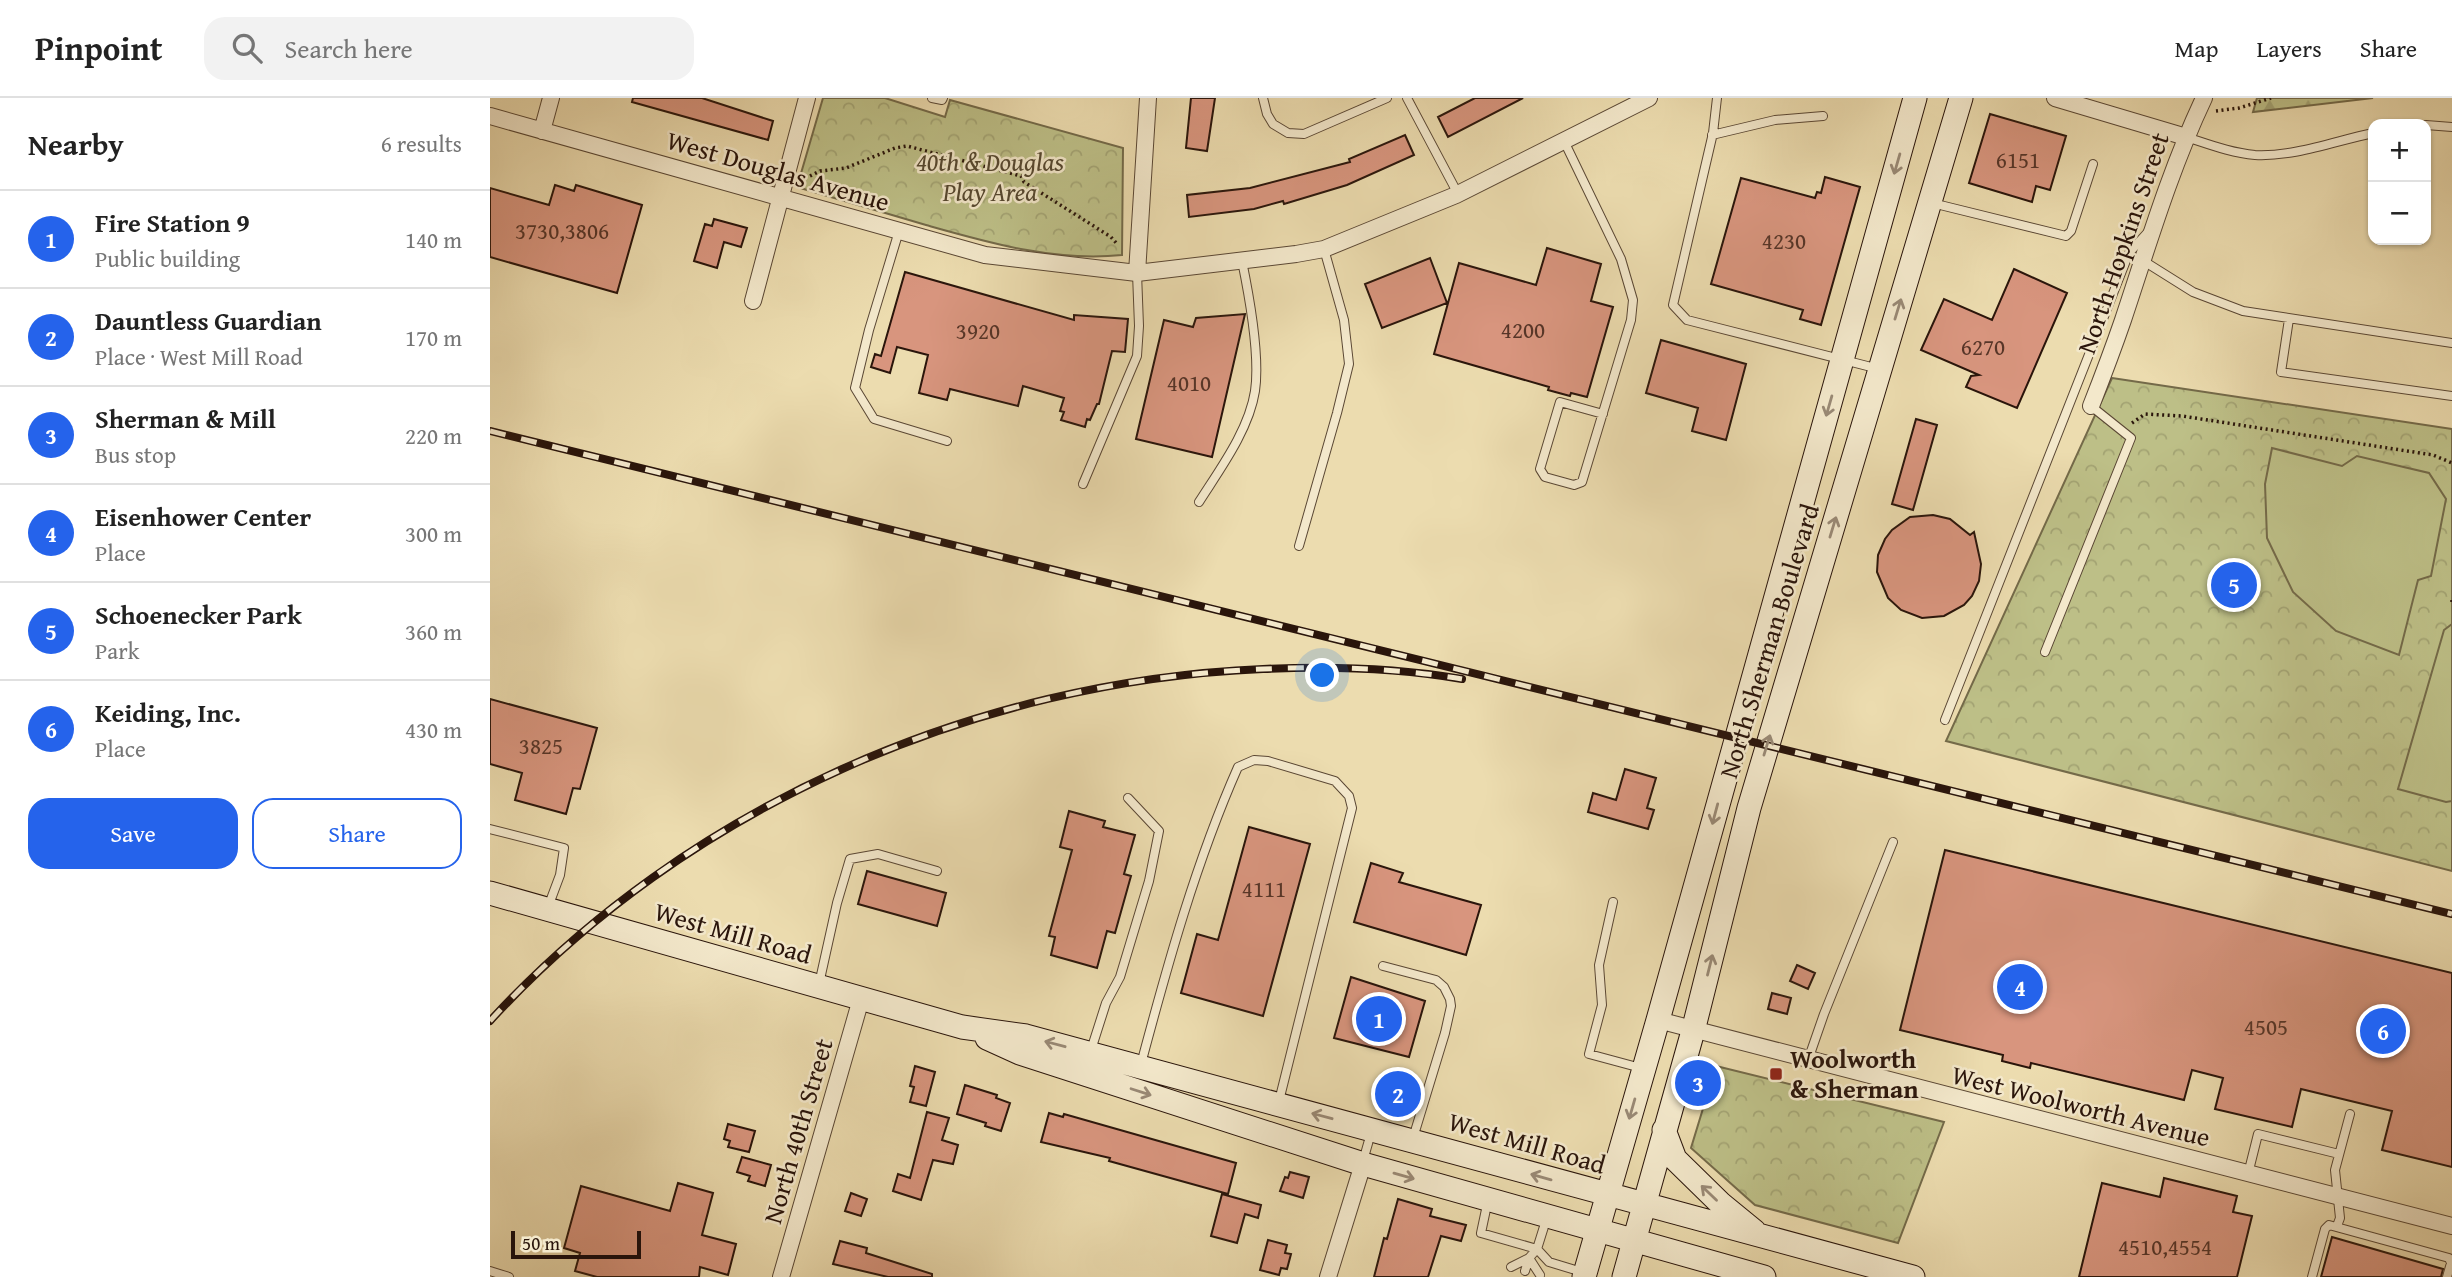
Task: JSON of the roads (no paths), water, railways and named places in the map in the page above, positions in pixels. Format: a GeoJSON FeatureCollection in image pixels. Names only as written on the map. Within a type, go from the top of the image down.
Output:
{"type":"FeatureCollection","features":[{"type":"Feature","properties":{"kind":"main road","name":"North Sherman Boulevard"},"geometry":{"type":"LineString","coordinates":[[1584,1275],[1658,1020],[1915,98]]}},
{"type":"Feature","properties":{"kind":"main road","name":"North Sherman Boulevard"},"geometry":{"type":"LineString","coordinates":[[1624,1277],[1693,1031],[1749,807],[1961,98]]}},
{"type":"Feature","properties":{"kind":"main road","name":"West Mill Road"},"geometry":{"type":"LineString","coordinates":[[490,893],[962,1027],[1026,1036],[1913,1277]]}},
{"type":"Feature","properties":{"kind":"main road","name":"West Mill Road"},"geometry":{"type":"LineString","coordinates":[[962,1027],[1020,1053],[1363,1164],[1764,1277]]}},
{"type":"Feature","properties":{"kind":"main road"},"geometry":{"type":"LineString","coordinates":[[1664,1130],[1675,1159],[1721,1204],[1761,1237]]}},
{"type":"Feature","properties":{"kind":"street"},"geometry":{"type":"LineString","coordinates":[[542,131],[551,98]]}},
{"type":"Feature","properties":{"kind":"street"},"geometry":{"type":"LineString","coordinates":[[753,301],[807,98]]}},
{"type":"Feature","properties":{"kind":"street"},"geometry":{"type":"LineString","coordinates":[[1137,273],[1148,98]]}},
{"type":"Feature","properties":{"kind":"street","name":"West Douglas Avenue"},"geometry":{"type":"LineString","coordinates":[[490,116],[985,255],[1137,273],[1324,249],[1458,194],[1649,98]]}},
{"type":"Feature","properties":{"kind":"street"},"geometry":{"type":"LineString","coordinates":[[2055,98],[2186,137]]}},
{"type":"Feature","properties":{"kind":"street","name":"North Hopkins Street"},"geometry":{"type":"LineString","coordinates":[[2091,406],[2123,321],[2152,227],[2186,137],[2204,98]]}},
{"type":"Feature","properties":{"kind":"street","name":"North 40th Street"},"geometry":{"type":"LineString","coordinates":[[781,1277],[861,999]]}},
{"type":"Feature","properties":{"kind":"street","name":"West Woolworth Avenue"},"geometry":{"type":"LineString","coordinates":[[1658,1020],[2452,1226]]}},
{"type":"Feature","properties":{"kind":"street"},"geometry":{"type":"LineString","coordinates":[[1328,1277],[1363,1164]]}},
{"type":"Feature","properties":{"kind":"lane"},"geometry":{"type":"LineString","coordinates":[[932,98],[943,98]]}},
{"type":"Feature","properties":{"kind":"lane"},"geometry":{"type":"LineString","coordinates":[[1263,98],[1273,124],[1288,133],[1304,134],[1387,98]]}},
{"type":"Feature","properties":{"kind":"lane"},"geometry":{"type":"LineString","coordinates":[[1407,98],[1458,194]]}},
{"type":"Feature","properties":{"kind":"lane"},"geometry":{"type":"LineString","coordinates":[[1717,98],[1712,135],[1673,305],[1687,320],[1880,369]]}},
{"type":"Feature","properties":{"kind":"lane"},"geometry":{"type":"LineString","coordinates":[[1712,135],[1775,120],[1823,116]]}},
{"type":"Feature","properties":{"kind":"lane"},"geometry":{"type":"LineString","coordinates":[[2431,125],[2452,127]]}},
{"type":"Feature","properties":{"kind":"lane"},"geometry":{"type":"LineString","coordinates":[[2186,137],[2230,151],[2255,155],[2296,151],[2368,134]]}},
{"type":"Feature","properties":{"kind":"lane"},"geometry":{"type":"LineString","coordinates":[[1564,141],[1621,259],[1633,300],[1631,320],[1603,414],[1582,482],[1574,485],[1545,477],[1540,469],[1560,402],[1603,414]]}},
{"type":"Feature","properties":{"kind":"lane"},"geometry":{"type":"LineString","coordinates":[[1930,202],[2066,236],[2071,232],[2093,164]]}},
{"type":"Feature","properties":{"kind":"lane"},"geometry":{"type":"LineString","coordinates":[[1945,720],[2129,253],[2152,227]]}},
{"type":"Feature","properties":{"kind":"lane"},"geometry":{"type":"LineString","coordinates":[[899,231],[869,330],[855,388],[874,419],[947,440]]}},
{"type":"Feature","properties":{"kind":"lane"},"geometry":{"type":"LineString","coordinates":[[1299,546],[1349,364],[1344,320],[1324,249]]}},
{"type":"Feature","properties":{"kind":"lane"},"geometry":{"type":"LineString","coordinates":[[2142,260],[2193,292],[2243,311],[2452,343]]}},
{"type":"Feature","properties":{"kind":"lane"},"geometry":{"type":"LineString","coordinates":[[1199,502],[1241,433],[1255,391],[1250,300],[1242,261]]}},
{"type":"Feature","properties":{"kind":"lane"},"geometry":{"type":"LineString","coordinates":[[1083,484],[1137,356],[1137,273]]}},
{"type":"Feature","properties":{"kind":"lane"},"geometry":{"type":"LineString","coordinates":[[2289,319],[2281,372],[2452,396]]}},
{"type":"Feature","properties":{"kind":"lane"},"geometry":{"type":"LineString","coordinates":[[2045,652],[2131,438],[2091,406]]}},
{"type":"Feature","properties":{"kind":"lane"},"geometry":{"type":"LineString","coordinates":[[1140,1067],[1175,938],[1221,806],[1238,767],[1254,760],[1268,761],[1335,781],[1349,796],[1352,808],[1279,1104]]}},
{"type":"Feature","properties":{"kind":"lane"},"geometry":{"type":"LineString","coordinates":[[1090,1053],[1106,1003],[1120,977],[1149,881],[1160,831],[1128,798]]}},
{"type":"Feature","properties":{"kind":"lane"},"geometry":{"type":"LineString","coordinates":[[490,829],[564,848],[559,875],[547,909]]}},
{"type":"Feature","properties":{"kind":"lane"},"geometry":{"type":"LineString","coordinates":[[1808,1060],[1893,842]]}},
{"type":"Feature","properties":{"kind":"lane"},"geometry":{"type":"LineString","coordinates":[[818,987],[836,903],[850,859],[878,854],[937,871]]}},
{"type":"Feature","properties":{"kind":"lane"},"geometry":{"type":"LineString","coordinates":[[1613,902],[1599,965],[1602,1005],[1589,1054],[1644,1069]]}},
{"type":"Feature","properties":{"kind":"lane"},"geometry":{"type":"LineString","coordinates":[[1383,966],[1436,980],[1444,987],[1450,999],[1445,1033],[1413,1141]]}},
{"type":"Feature","properties":{"kind":"lane"},"geometry":{"type":"LineString","coordinates":[[2337,1226],[2340,1218],[2335,1170],[2350,1114]]}},
{"type":"Feature","properties":{"kind":"lane"},"geometry":{"type":"LineString","coordinates":[[1363,1164],[1372,1130]]}},
{"type":"Feature","properties":{"kind":"lane"},"geometry":{"type":"LineString","coordinates":[[2248,1174],[2258,1134],[2339,1154]]}},
{"type":"Feature","properties":{"kind":"lane"},"geometry":{"type":"LineString","coordinates":[[1488,1200],[1481,1233],[1537,1249],[1549,1262],[1584,1275]]}},
{"type":"Feature","properties":{"kind":"lane"},"geometry":{"type":"LineString","coordinates":[[1511,1267],[1529,1258],[1537,1249],[1547,1217]]}},
{"type":"Feature","properties":{"kind":"lane"},"geometry":{"type":"LineString","coordinates":[[2312,1277],[2325,1228],[2329,1225],[2449,1258],[2451,1263],[2447,1277]]}},
{"type":"Feature","properties":{"kind":"lane"},"geometry":{"type":"LineString","coordinates":[[1525,1271],[1529,1258]]}},
{"type":"Feature","properties":{"kind":"lane"},"geometry":{"type":"LineString","coordinates":[[1529,1258],[1540,1275]]}},
{"type":"Feature","properties":{"kind":"lane"},"geometry":{"type":"LineString","coordinates":[[490,1271],[509,1277]]}},
{"type":"Feature","properties":{"kind":"railway"},"geometry":{"type":"LineString","coordinates":[[490,431],[2452,914]]}},
{"type":"Feature","properties":{"kind":"railway"},"geometry":{"type":"LineString","coordinates":[[490,1021],[568,945],[653,877],[745,819],[842,769],[943,729],[1048,699],[1155,679],[1263,669],[1313,668],[1388,670],[1462,679]]}},
{"type":"Feature","properties":{"kind":"place","name":"Schoenecker Park"},"geometry":{"type":"Point","coordinates":[2234,585]}},
{"type":"Feature","properties":{"kind":"place","name":"Eisenhower Center"},"geometry":{"type":"Point","coordinates":[2020,987]}},
{"type":"Feature","properties":{"kind":"place","name":"Fire Station 9"},"geometry":{"type":"Point","coordinates":[1379,1019]}},
{"type":"Feature","properties":{"kind":"place","name":"Keiding, Inc."},"geometry":{"type":"Point","coordinates":[2383,1031]}},
{"type":"Feature","properties":{"kind":"place","name":"Woolworth & Sherman"},"geometry":{"type":"Point","coordinates":[1776,1074]}},
{"type":"Feature","properties":{"kind":"place","name":"Sherman & Mill"},"geometry":{"type":"Point","coordinates":[1698,1083]}},
{"type":"Feature","properties":{"kind":"place","name":"Dauntless Guardian"},"geometry":{"type":"Point","coordinates":[1398,1094]}},
{"type":"Feature","properties":{"kind":"park label","name":"40th & Douglas Play Area"},"geometry":{"type":"Point","coordinates":[990,177]}}]}
